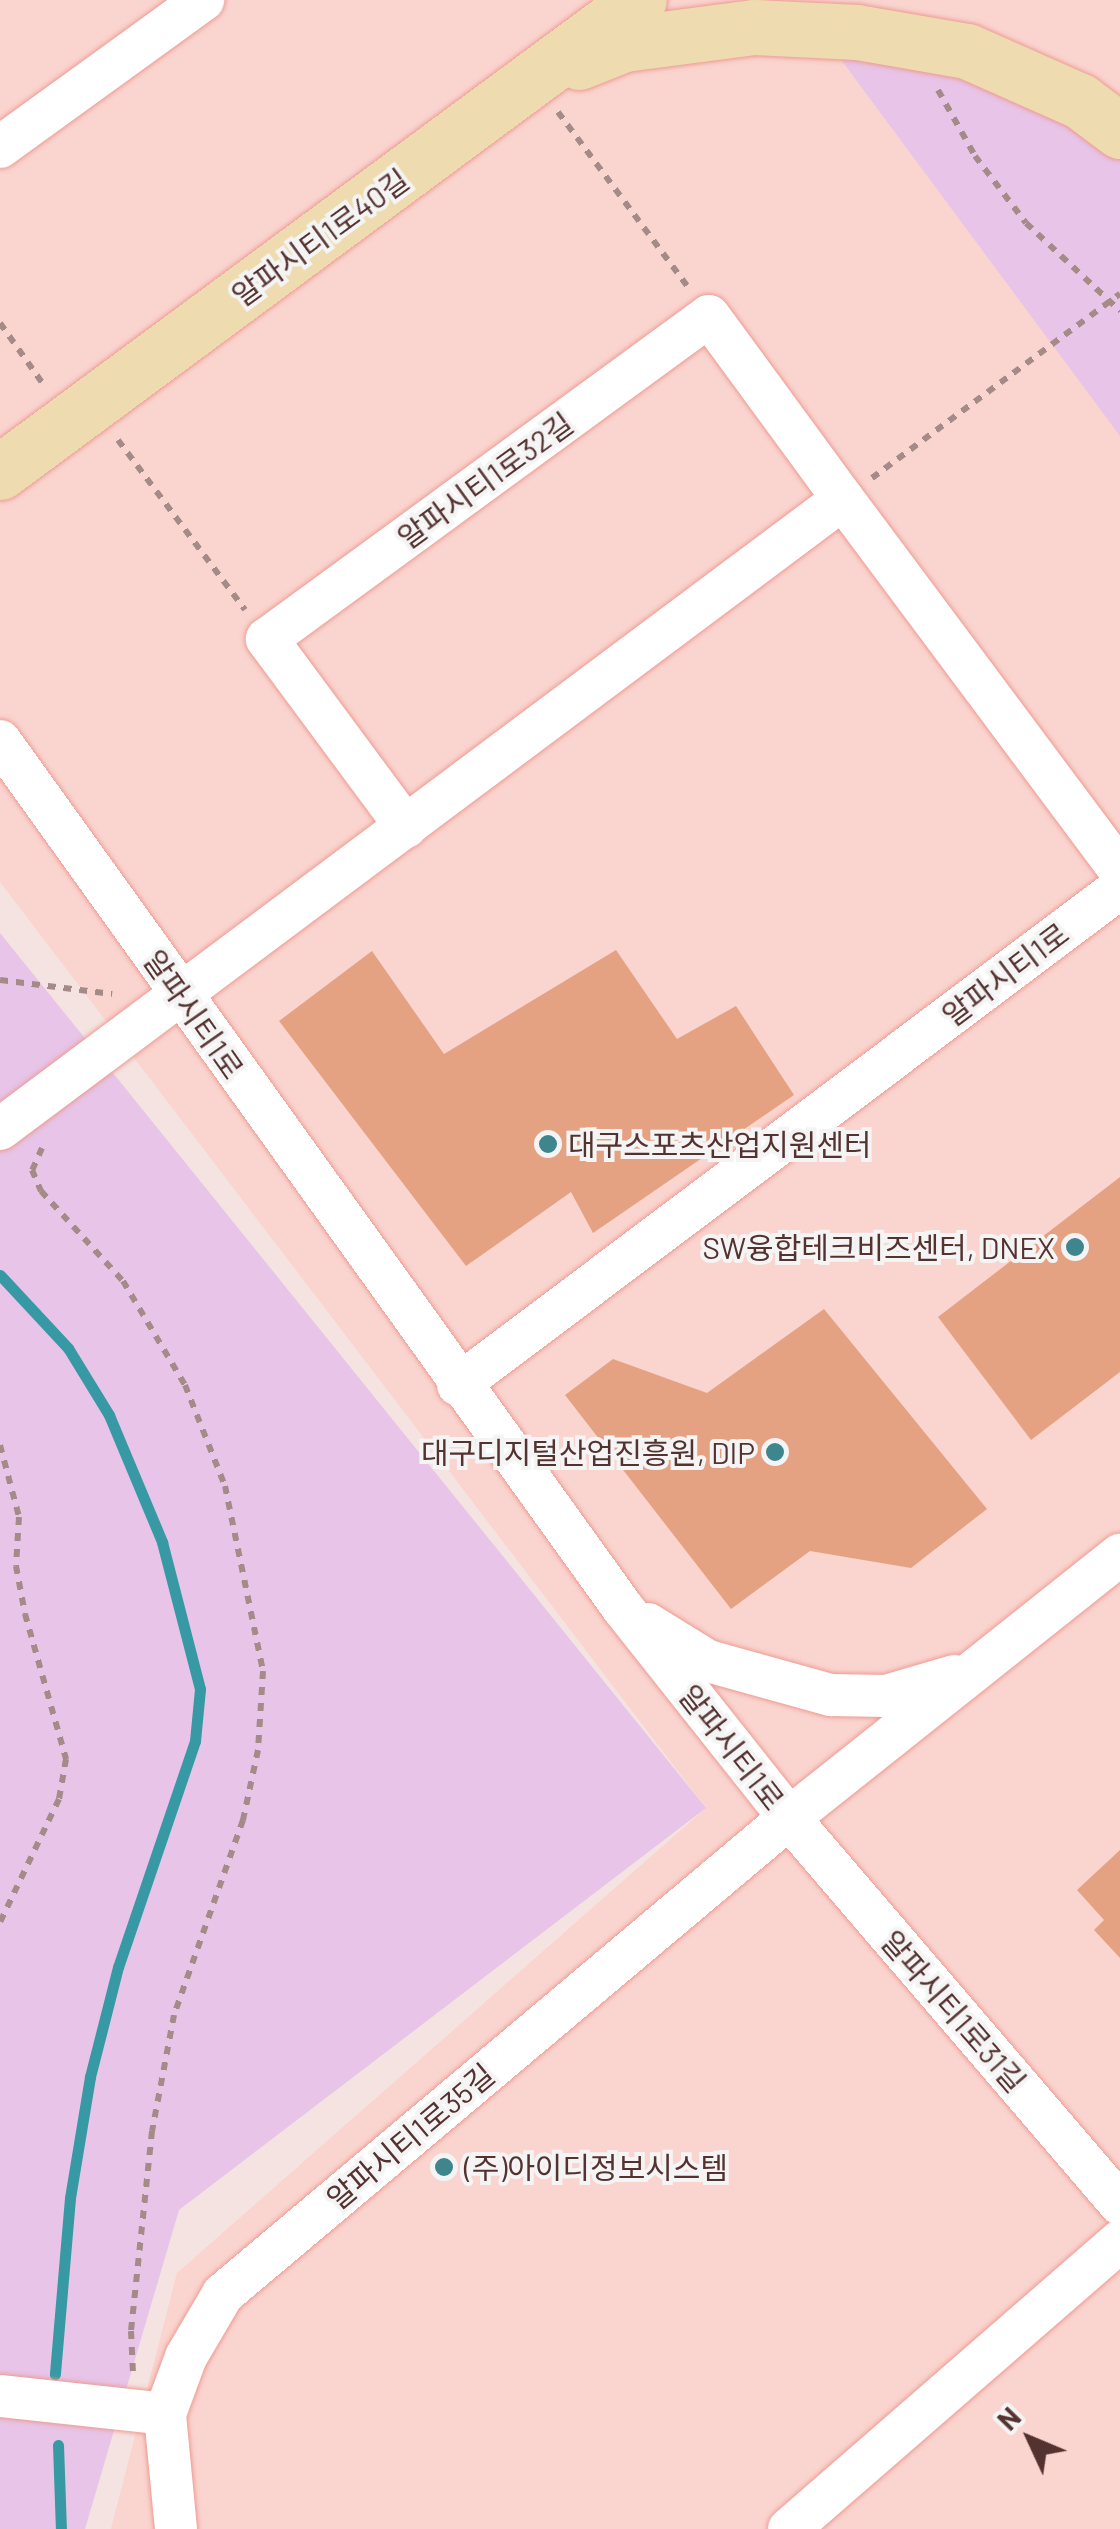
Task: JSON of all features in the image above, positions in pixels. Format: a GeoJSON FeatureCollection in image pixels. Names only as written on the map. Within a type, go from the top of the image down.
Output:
{"type":"FeatureCollection","features":[{"type":"Feature","properties":{"kind":"main road"},"geometry":{"type":"LineString","coordinates":[[534,80],[598,0]]}},
{"type":"Feature","properties":{"kind":"main road","name":"알파시티1로40길"},"geometry":{"type":"LineString","coordinates":[[0,472],[639,0]]}},
{"type":"Feature","properties":{"kind":"main road"},"geometry":{"type":"LineString","coordinates":[[534,80],[624,44],[754,26],[915,42],[984,58],[1080,101],[1120,131]]}},
{"type":"Feature","properties":{"kind":"street"},"geometry":{"type":"LineString","coordinates":[[0,147],[203,0]]}},
{"type":"Feature","properties":{"kind":"street"},"geometry":{"type":"LineString","coordinates":[[709,316],[1120,870]]}},
{"type":"Feature","properties":{"kind":"street","name":"알파시티1로32길"},"geometry":{"type":"LineString","coordinates":[[267,639],[709,316]]}},
{"type":"Feature","properties":{"kind":"street"},"geometry":{"type":"LineString","coordinates":[[0,1129],[182,998],[843,499]]}},
{"type":"Feature","properties":{"kind":"street"},"geometry":{"type":"LineString","coordinates":[[267,639],[406,828]]}},
{"type":"Feature","properties":{"kind":"street","name":"알파시티1로"},"geometry":{"type":"LineString","coordinates":[[0,741],[458,1385],[622,1607],[789,1818],[1120,1555]]}},
{"type":"Feature","properties":{"kind":"street","name":"알파시티1로"},"geometry":{"type":"LineString","coordinates":[[458,1385],[1120,888]]}},
{"type":"Feature","properties":{"kind":"street"},"geometry":{"type":"LineString","coordinates":[[622,1607],[708,1661],[830,1695],[886,1696],[978,1668]]}},
{"type":"Feature","properties":{"kind":"street","name":"알파시티1로35길"},"geometry":{"type":"LineString","coordinates":[[176,2529],[150,2413],[223,2294],[789,1818]]}},
{"type":"Feature","properties":{"kind":"street","name":"알파시티1로31길"},"geometry":{"type":"LineString","coordinates":[[789,1818],[1120,2204]]}},
{"type":"Feature","properties":{"kind":"street"},"geometry":{"type":"LineString","coordinates":[[790,2529],[1120,2241]]}},
{"type":"Feature","properties":{"kind":"street"},"geometry":{"type":"LineString","coordinates":[[0,2396],[150,2413]]}},
{"type":"Feature","properties":{"kind":"path"},"geometry":{"type":"LineString","coordinates":[[915,42],[975,156],[1053,253],[1120,311]]}},
{"type":"Feature","properties":{"kind":"path"},"geometry":{"type":"LineString","coordinates":[[534,80],[709,316]]}},
{"type":"Feature","properties":{"kind":"path"},"geometry":{"type":"LineString","coordinates":[[843,499],[1120,294]]}},
{"type":"Feature","properties":{"kind":"path"},"geometry":{"type":"LineString","coordinates":[[0,323],[80,413],[267,639]]}},
{"type":"Feature","properties":{"kind":"path"},"geometry":{"type":"LineString","coordinates":[[0,980],[182,998]]}},
{"type":"Feature","properties":{"kind":"path"},"geometry":{"type":"LineString","coordinates":[[57,1134],[44,1144],[32,1170],[41,1191],[123,1281],[185,1385],[225,1486],[263,1672],[258,1750],[243,1820],[174,2015],[152,2131],[130,2331],[150,2413]]}},
{"type":"Feature","properties":{"kind":"path"},"geometry":{"type":"LineString","coordinates":[[0,1445],[20,1517],[16,1566],[26,1614],[66,1759],[59,1799],[0,1922]]}},
{"type":"Feature","properties":{"kind":"shaded area"},"geometry":{"type":"Polygon","coordinates":[[[0,0],[1120,0],[1120,2529],[111,2529],[177,2273],[706,1808],[0,882],[0,0]]]}},
{"type":"Feature","properties":{"kind":"shaded area"},"geometry":{"type":"Polygon","coordinates":[[[819,30],[1120,131],[1120,436],[819,30]]]}},
{"type":"Feature","properties":{"kind":"shaded area"},"geometry":{"type":"Polygon","coordinates":[[[0,933],[706,1808],[179,2210],[85,2529],[0,2529],[0,933]]]}},
{"type":"Feature","properties":{"kind":"building","name":"대구스포츠산업지원센터"},"geometry":{"type":"Polygon","coordinates":[[[616,950],[677,1039],[736,1006],[794,1095],[593,1233],[571,1192],[466,1266],[279,1021],[372,951],[444,1054],[616,950]]]}},
{"type":"Feature","properties":{"kind":"building","name":"SW융합테크비즈센터, DNEX"},"geometry":{"type":"Polygon","coordinates":[[[1120,1177],[1120,1372],[1031,1440],[938,1317],[1120,1177]]]}},
{"type":"Feature","properties":{"kind":"building","name":"대구디지털산업진흥원, DIP"},"geometry":{"type":"Polygon","coordinates":[[[824,1309],[987,1509],[911,1568],[810,1551],[731,1609],[565,1395],[613,1359],[707,1393],[824,1309]]]}},
{"type":"Feature","properties":{"kind":"building"},"geometry":{"type":"Polygon","coordinates":[[[1120,1850],[1120,1958],[1094,1930],[1104,1920],[1077,1890],[1120,1850]]]}},
{"type":"Feature","properties":{"kind":"waterway"},"geometry":{"type":"LineString","coordinates":[[0,1275],[68,1348],[109,1415],[162,1542],[200,1689],[195,1741],[118,1967],[90,2077],[70,2198],[55,2374]]}},
{"type":"Feature","properties":{"kind":"waterway"},"geometry":{"type":"LineString","coordinates":[[58,2445],[61,2529]]}},
{"type":"Feature","properties":{"kind":"place","name":"대구스포츠산업지원센터"},"geometry":{"type":"Point","coordinates":[548,1144]}},
{"type":"Feature","properties":{"kind":"place","name":"SW융합테크비즈센터, DNEX"},"geometry":{"type":"Point","coordinates":[1075,1247]}},
{"type":"Feature","properties":{"kind":"place","name":"대구디지털산업진흥원, DIP"},"geometry":{"type":"Point","coordinates":[775,1452]}},
{"type":"Feature","properties":{"kind":"place","name":"(주)아이디정보시스템"},"geometry":{"type":"Point","coordinates":[444,2167]}}]}
